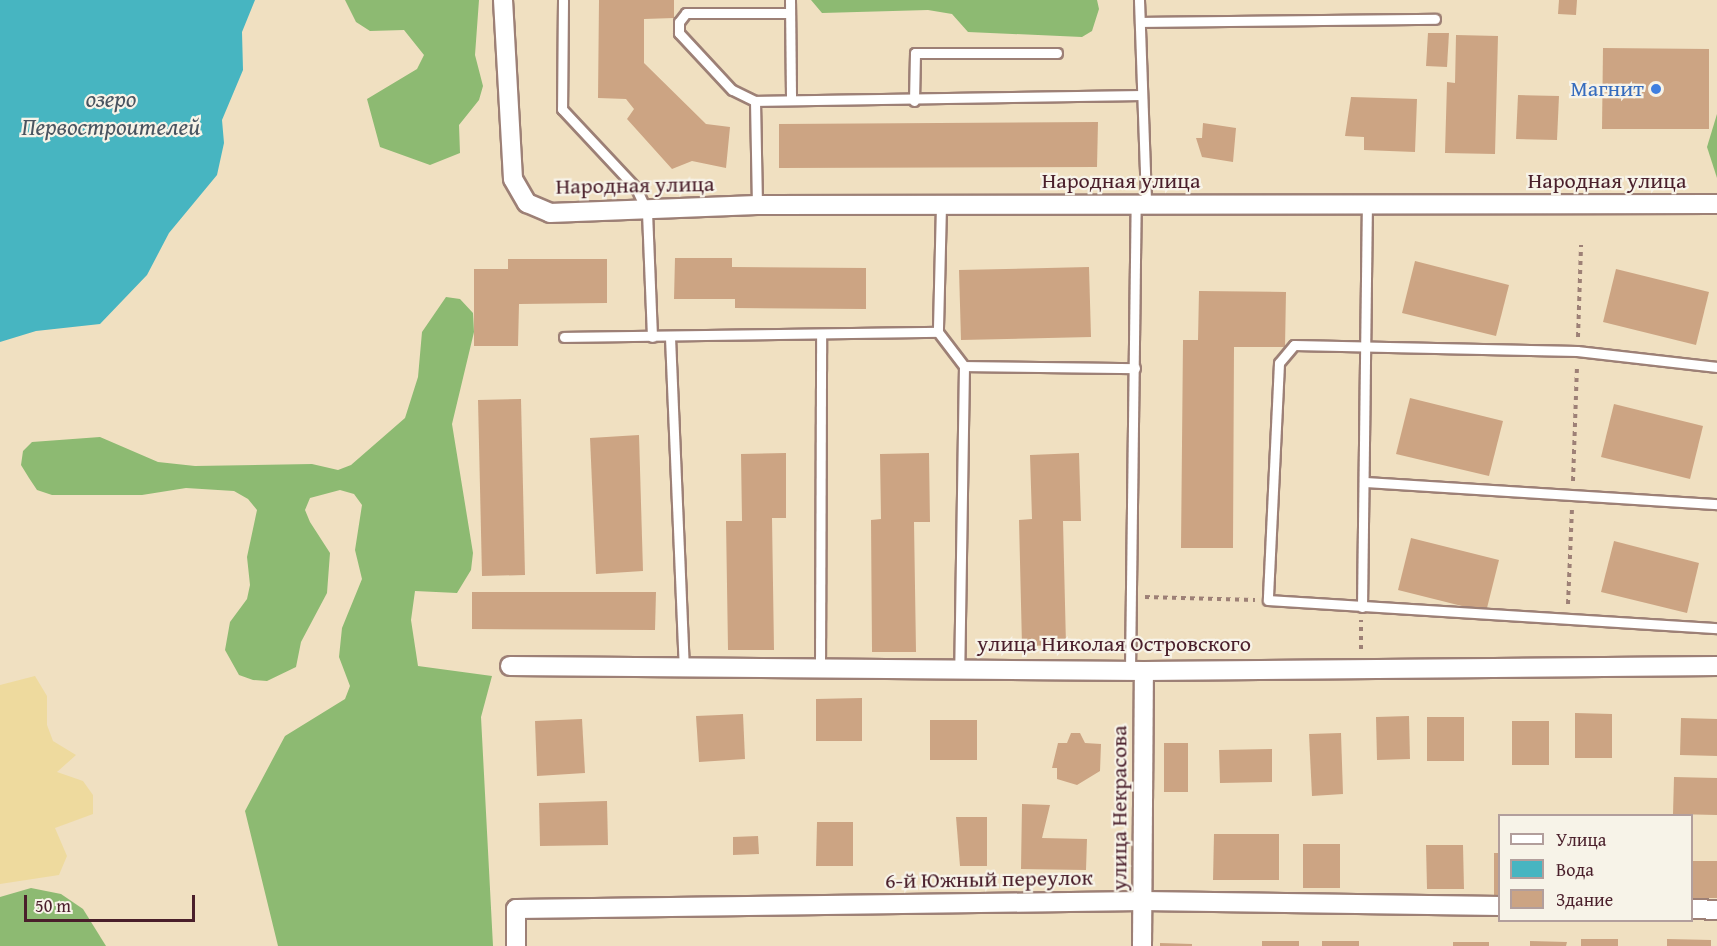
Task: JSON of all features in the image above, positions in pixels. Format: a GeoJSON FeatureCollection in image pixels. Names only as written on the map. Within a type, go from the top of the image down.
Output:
{"type":"FeatureCollection","features":[{"type":"Feature","properties":{"kind":"street","name":"Народная улица"},"geometry":{"type":"LineString","coordinates":[[503,0],[513,179],[527,203],[550,213],[647,212],[757,205],[1366,207],[1717,204]]}},
{"type":"Feature","properties":{"kind":"street","name":"улица Николая Островского"},"geometry":{"type":"LineString","coordinates":[[510,666],[1137,670],[1360,665],[1717,666]]}},
{"type":"Feature","properties":{"kind":"street","name":"улица Некрасова"},"geometry":{"type":"LineString","coordinates":[[1137,670],[1142,946]]}},
{"type":"Feature","properties":{"kind":"street","name":"6-й Южный переулок"},"geometry":{"type":"LineString","coordinates":[[516,946],[516,909],[1142,901],[1498,906]]}},
{"type":"Feature","properties":{"kind":"street"},"geometry":{"type":"LineString","coordinates":[[1693,909],[1717,910]]}},
{"type":"Feature","properties":{"kind":"lane"},"geometry":{"type":"LineString","coordinates":[[563,0],[562,109],[636,188],[647,212],[652,337]]}},
{"type":"Feature","properties":{"kind":"lane"},"geometry":{"type":"LineString","coordinates":[[790,0],[791,99]]}},
{"type":"Feature","properties":{"kind":"lane"},"geometry":{"type":"LineString","coordinates":[[1137,670],[1131,597],[1135,368],[1145,119],[1138,95],[1139,0]]}},
{"type":"Feature","properties":{"kind":"lane"},"geometry":{"type":"LineString","coordinates":[[790,13],[686,13],[679,22],[680,33],[732,90],[755,100],[914,101],[1138,95]]}},
{"type":"Feature","properties":{"kind":"lane"},"geometry":{"type":"LineString","coordinates":[[1140,22],[1435,19]]}},
{"type":"Feature","properties":{"kind":"lane"},"geometry":{"type":"LineString","coordinates":[[914,101],[915,53],[1057,53]]}},
{"type":"Feature","properties":{"kind":"lane"},"geometry":{"type":"LineString","coordinates":[[755,100],[757,205]]}},
{"type":"Feature","properties":{"kind":"lane"},"geometry":{"type":"LineString","coordinates":[[941,205],[938,332],[964,366],[959,668]]}},
{"type":"Feature","properties":{"kind":"lane"},"geometry":{"type":"LineString","coordinates":[[1362,607],[1366,482],[1366,207]]}},
{"type":"Feature","properties":{"kind":"lane"},"geometry":{"type":"LineString","coordinates":[[564,337],[938,332]]}},
{"type":"Feature","properties":{"kind":"lane"},"geometry":{"type":"LineString","coordinates":[[820,667],[821,334]]}},
{"type":"Feature","properties":{"kind":"lane"},"geometry":{"type":"LineString","coordinates":[[670,337],[684,666]]}},
{"type":"Feature","properties":{"kind":"lane"},"geometry":{"type":"LineString","coordinates":[[1717,367],[1577,351],[1365,344],[1294,345],[1279,363],[1268,600],[1717,628]]}},
{"type":"Feature","properties":{"kind":"lane"},"geometry":{"type":"LineString","coordinates":[[964,366],[1135,368]]}},
{"type":"Feature","properties":{"kind":"lane"},"geometry":{"type":"LineString","coordinates":[[1366,482],[1717,504]]}},
{"type":"Feature","properties":{"kind":"path"},"geometry":{"type":"LineString","coordinates":[[1568,619],[1581,245]]}},
{"type":"Feature","properties":{"kind":"path"},"geometry":{"type":"LineString","coordinates":[[1131,597],[1268,600]]}},
{"type":"Feature","properties":{"kind":"path"},"geometry":{"type":"LineString","coordinates":[[1360,665],[1362,607]]}},
{"type":"Feature","properties":{"kind":"green space"},"geometry":{"type":"Polygon","coordinates":[[[345,0],[479,0],[475,55],[483,86],[479,100],[459,125],[460,153],[430,165],[380,147],[367,99],[417,69],[424,55],[404,30],[370,31],[356,22],[345,0]]]}},
{"type":"Feature","properties":{"kind":"green space"},"geometry":{"type":"Polygon","coordinates":[[[811,0],[1097,0],[1099,9],[1092,31],[1082,37],[968,32],[952,14],[928,10],[822,13],[811,0]]]}},
{"type":"Feature","properties":{"kind":"green space"},"geometry":{"type":"Polygon","coordinates":[[[1717,114],[1717,178],[1707,147],[1717,114]]]}},
{"type":"Feature","properties":{"kind":"green space"},"geometry":{"type":"Polygon","coordinates":[[[446,297],[460,299],[473,313],[474,332],[452,424],[473,553],[471,570],[457,593],[415,591],[411,620],[418,666],[492,676],[481,717],[493,946],[278,946],[245,811],[285,736],[345,699],[350,686],[339,657],[342,628],[362,579],[355,550],[362,505],[354,494],[340,490],[310,498],[305,510],[330,553],[327,593],[301,642],[296,667],[267,681],[253,680],[239,675],[225,650],[230,622],[247,599],[250,585],[247,557],[257,510],[248,499],[234,491],[186,488],[142,495],[52,495],[37,490],[29,478],[21,465],[23,451],[32,442],[100,437],[158,462],[195,466],[312,464],[338,470],[351,465],[405,418],[418,377],[422,332],[446,297]]]}},
{"type":"Feature","properties":{"kind":"green space"},"geometry":{"type":"Polygon","coordinates":[[[31,888],[61,894],[83,909],[106,946],[0,946],[0,897],[31,888]]]}},
{"type":"Feature","properties":{"kind":"sand"},"geometry":{"type":"Polygon","coordinates":[[[35,676],[47,696],[47,725],[53,741],[76,755],[57,772],[83,781],[93,795],[93,814],[55,828],[67,856],[59,875],[0,884],[0,685],[35,676]]]}},
{"type":"Feature","properties":{"kind":"water","name":"озеро Первостроителей"},"geometry":{"type":"Polygon","coordinates":[[[0,0],[255,0],[242,32],[243,70],[222,120],[224,143],[217,175],[169,233],[147,275],[100,324],[36,331],[0,342],[0,0]]]}},
{"type":"Feature","properties":{"kind":"building"},"geometry":{"type":"Polygon","coordinates":[[[599,0],[674,0],[674,18],[644,19],[644,63],[706,124],[730,127],[726,168],[692,161],[672,169],[627,119],[634,109],[626,99],[598,98],[599,0]]]}},
{"type":"Feature","properties":{"kind":"building"},"geometry":{"type":"Polygon","coordinates":[[[1559,0],[1577,0],[1576,15],[1558,14],[1559,0]]]}},
{"type":"Feature","properties":{"kind":"building"},"geometry":{"type":"Polygon","coordinates":[[[1428,33],[1449,33],[1447,67],[1426,66],[1428,33]]]}},
{"type":"Feature","properties":{"kind":"building"},"geometry":{"type":"Polygon","coordinates":[[[1456,35],[1498,36],[1495,154],[1445,153],[1447,82],[1455,83],[1456,35]]]}},
{"type":"Feature","properties":{"kind":"building","name":"Магнит"},"geometry":{"type":"Polygon","coordinates":[[[1603,48],[1709,49],[1709,129],[1602,129],[1603,48]]]}},
{"type":"Feature","properties":{"kind":"building"},"geometry":{"type":"Polygon","coordinates":[[[1518,95],[1559,96],[1557,140],[1516,139],[1518,95]]]}},
{"type":"Feature","properties":{"kind":"building"},"geometry":{"type":"Polygon","coordinates":[[[1351,97],[1417,99],[1415,152],[1364,150],[1364,137],[1345,136],[1351,97]]]}},
{"type":"Feature","properties":{"kind":"building"},"geometry":{"type":"Polygon","coordinates":[[[1098,122],[1097,167],[779,168],[779,124],[1098,122]]]}},
{"type":"Feature","properties":{"kind":"building"},"geometry":{"type":"Polygon","coordinates":[[[1203,123],[1236,128],[1233,162],[1202,157],[1196,138],[1202,138],[1203,123]]]}},
{"type":"Feature","properties":{"kind":"building"},"geometry":{"type":"Polygon","coordinates":[[[675,258],[732,258],[732,267],[866,268],[866,309],[735,308],[735,299],[674,299],[675,258]]]}},
{"type":"Feature","properties":{"kind":"building"},"geometry":{"type":"Polygon","coordinates":[[[508,259],[607,259],[607,303],[519,304],[518,346],[474,346],[474,269],[508,269],[508,259]]]}},
{"type":"Feature","properties":{"kind":"building"},"geometry":{"type":"Polygon","coordinates":[[[1415,261],[1509,285],[1496,336],[1402,313],[1415,261]]]}},
{"type":"Feature","properties":{"kind":"building"},"geometry":{"type":"Polygon","coordinates":[[[1089,267],[1091,337],[961,340],[959,270],[1089,267]]]}},
{"type":"Feature","properties":{"kind":"building"},"geometry":{"type":"Polygon","coordinates":[[[1616,269],[1709,292],[1696,345],[1603,322],[1616,269]]]}},
{"type":"Feature","properties":{"kind":"building"},"geometry":{"type":"Polygon","coordinates":[[[1199,291],[1286,292],[1285,347],[1234,347],[1233,548],[1181,548],[1183,340],[1198,340],[1199,291]]]}},
{"type":"Feature","properties":{"kind":"building"},"geometry":{"type":"Polygon","coordinates":[[[1410,398],[1503,421],[1489,476],[1396,454],[1410,398]]]}},
{"type":"Feature","properties":{"kind":"building"},"geometry":{"type":"Polygon","coordinates":[[[521,399],[525,575],[482,576],[478,400],[521,399]]]}},
{"type":"Feature","properties":{"kind":"building"},"geometry":{"type":"Polygon","coordinates":[[[1614,404],[1703,426],[1690,479],[1601,457],[1614,404]]]}},
{"type":"Feature","properties":{"kind":"building"},"geometry":{"type":"Polygon","coordinates":[[[639,435],[643,571],[596,574],[590,438],[639,435]]]}},
{"type":"Feature","properties":{"kind":"building"},"geometry":{"type":"Polygon","coordinates":[[[786,453],[786,518],[772,518],[774,650],[728,650],[726,521],[742,521],[741,454],[786,453]]]}},
{"type":"Feature","properties":{"kind":"building"},"geometry":{"type":"Polygon","coordinates":[[[929,453],[930,522],[914,522],[916,652],[872,652],[871,520],[881,519],[880,454],[929,453]]]}},
{"type":"Feature","properties":{"kind":"building"},"geometry":{"type":"Polygon","coordinates":[[[1079,453],[1081,521],[1063,521],[1066,645],[1022,646],[1019,520],[1032,519],[1030,455],[1079,453]]]}},
{"type":"Feature","properties":{"kind":"building"},"geometry":{"type":"Polygon","coordinates":[[[1411,538],[1499,560],[1486,612],[1398,590],[1411,538]]]}},
{"type":"Feature","properties":{"kind":"building"},"geometry":{"type":"Polygon","coordinates":[[[1614,541],[1699,563],[1687,613],[1601,592],[1614,541]]]}},
{"type":"Feature","properties":{"kind":"building"},"geometry":{"type":"Polygon","coordinates":[[[472,592],[656,592],[655,630],[472,629],[472,592]]]}},
{"type":"Feature","properties":{"kind":"building"},"geometry":{"type":"Polygon","coordinates":[[[862,698],[862,741],[816,741],[816,699],[862,698]]]}},
{"type":"Feature","properties":{"kind":"building"},"geometry":{"type":"Polygon","coordinates":[[[1575,713],[1612,714],[1612,758],[1575,758],[1575,713]]]}},
{"type":"Feature","properties":{"kind":"building"},"geometry":{"type":"Polygon","coordinates":[[[743,714],[745,759],[699,762],[696,716],[743,714]]]}},
{"type":"Feature","properties":{"kind":"building"},"geometry":{"type":"Polygon","coordinates":[[[1409,716],[1410,759],[1377,760],[1376,717],[1409,716]]]}},
{"type":"Feature","properties":{"kind":"building"},"geometry":{"type":"Polygon","coordinates":[[[1427,717],[1464,717],[1464,761],[1427,761],[1427,717]]]}},
{"type":"Feature","properties":{"kind":"building"},"geometry":{"type":"Polygon","coordinates":[[[1681,718],[1717,719],[1717,756],[1680,755],[1681,718]]]}},
{"type":"Feature","properties":{"kind":"building"},"geometry":{"type":"Polygon","coordinates":[[[582,719],[585,773],[537,776],[535,721],[582,719]]]}},
{"type":"Feature","properties":{"kind":"building"},"geometry":{"type":"Polygon","coordinates":[[[930,720],[977,720],[977,760],[930,760],[930,720]]]}},
{"type":"Feature","properties":{"kind":"building"},"geometry":{"type":"Polygon","coordinates":[[[1512,721],[1549,721],[1549,765],[1512,765],[1512,721]]]}},
{"type":"Feature","properties":{"kind":"building"},"geometry":{"type":"Polygon","coordinates":[[[1071,733],[1080,733],[1085,743],[1101,744],[1100,771],[1077,785],[1057,779],[1057,768],[1052,768],[1058,743],[1067,743],[1071,733]]]}},
{"type":"Feature","properties":{"kind":"building"},"geometry":{"type":"Polygon","coordinates":[[[1341,733],[1343,794],[1312,796],[1309,734],[1341,733]]]}},
{"type":"Feature","properties":{"kind":"building"},"geometry":{"type":"Polygon","coordinates":[[[1164,743],[1188,743],[1188,792],[1164,792],[1164,743]]]}},
{"type":"Feature","properties":{"kind":"building"},"geometry":{"type":"Polygon","coordinates":[[[1272,749],[1272,782],[1220,783],[1219,750],[1272,749]]]}},
{"type":"Feature","properties":{"kind":"building"},"geometry":{"type":"Polygon","coordinates":[[[1674,777],[1717,778],[1717,815],[1673,814],[1674,777]]]}},
{"type":"Feature","properties":{"kind":"building"},"geometry":{"type":"Polygon","coordinates":[[[607,801],[608,845],[540,846],[539,803],[607,801]]]}},
{"type":"Feature","properties":{"kind":"building"},"geometry":{"type":"Polygon","coordinates":[[[1022,804],[1050,805],[1042,838],[1087,839],[1086,870],[1021,869],[1022,804]]]}},
{"type":"Feature","properties":{"kind":"building"},"geometry":{"type":"Polygon","coordinates":[[[956,817],[987,817],[987,866],[960,866],[956,817]]]}},
{"type":"Feature","properties":{"kind":"building"},"geometry":{"type":"Polygon","coordinates":[[[817,822],[853,822],[853,866],[816,866],[817,822]]]}},
{"type":"Feature","properties":{"kind":"building"},"geometry":{"type":"Polygon","coordinates":[[[1214,834],[1279,834],[1279,880],[1213,880],[1214,834]]]}},
{"type":"Feature","properties":{"kind":"building"},"geometry":{"type":"Polygon","coordinates":[[[758,836],[759,854],[733,855],[733,837],[758,836]]]}},
{"type":"Feature","properties":{"kind":"building"},"geometry":{"type":"Polygon","coordinates":[[[1303,844],[1340,844],[1340,888],[1303,888],[1303,844]]]}},
{"type":"Feature","properties":{"kind":"building"},"geometry":{"type":"Polygon","coordinates":[[[1426,845],[1463,845],[1464,889],[1427,889],[1426,845]]]}},
{"type":"Feature","properties":{"kind":"building"},"geometry":{"type":"Polygon","coordinates":[[[1494,853],[1498,853],[1498,897],[1494,897],[1494,853]]]}},
{"type":"Feature","properties":{"kind":"building"},"geometry":{"type":"Polygon","coordinates":[[[1693,861],[1717,861],[1717,898],[1693,898],[1693,861]]]}},
{"type":"Feature","properties":{"kind":"building"},"geometry":{"type":"Polygon","coordinates":[[[1581,939],[1618,939],[1618,946],[1581,946],[1581,939]]]}},
{"type":"Feature","properties":{"kind":"building"},"geometry":{"type":"Polygon","coordinates":[[[1667,939],[1711,940],[1711,946],[1667,946],[1667,939]]]}},
{"type":"Feature","properties":{"kind":"building"},"geometry":{"type":"Polygon","coordinates":[[[1262,941],[1299,941],[1299,946],[1262,946],[1262,941]]]}},
{"type":"Feature","properties":{"kind":"building"},"geometry":{"type":"Polygon","coordinates":[[[1322,941],[1359,941],[1359,946],[1322,946],[1322,941]]]}},
{"type":"Feature","properties":{"kind":"building"},"geometry":{"type":"Polygon","coordinates":[[[1530,941],[1567,942],[1566,946],[1530,946],[1530,941]]]}},
{"type":"Feature","properties":{"kind":"building"},"geometry":{"type":"Polygon","coordinates":[[[1453,942],[1489,942],[1489,946],[1453,946],[1453,942]]]}},
{"type":"Feature","properties":{"kind":"building"},"geometry":{"type":"Polygon","coordinates":[[[1160,943],[1192,944],[1192,946],[1160,946],[1160,943]]]}},
{"type":"Feature","properties":{"kind":"place","name":"Магнит"},"geometry":{"type":"Point","coordinates":[1656,89]}}]}
